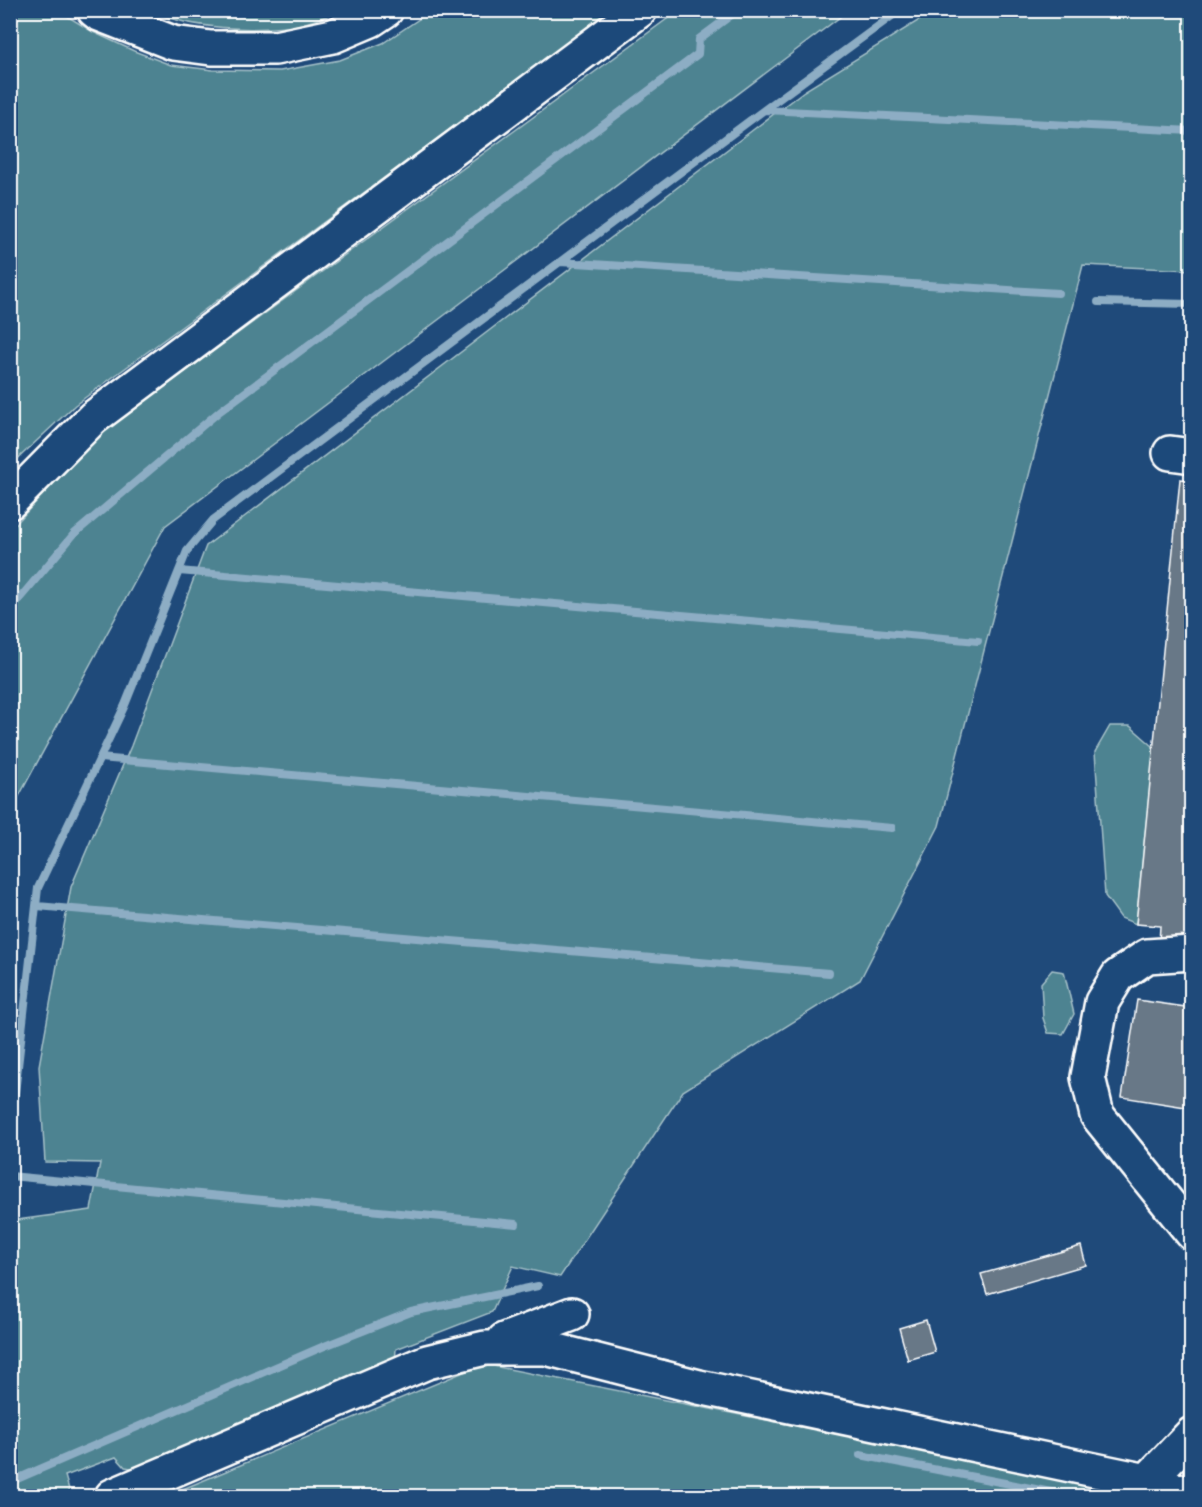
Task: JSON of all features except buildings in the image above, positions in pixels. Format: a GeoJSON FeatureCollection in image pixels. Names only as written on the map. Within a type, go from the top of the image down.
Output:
{"type":"FeatureCollection","features":[{"type":"Feature","properties":{"kind":"main road"},"geometry":{"type":"LineString","coordinates":[[94,10],[173,43],[212,48],[275,48],[333,36],[370,20],[386,10]]}},
{"type":"Feature","properties":{"kind":"main road"},"geometry":{"type":"LineString","coordinates":[[10,502],[93,418],[640,10]]}},
{"type":"Feature","properties":{"kind":"main road"},"geometry":{"type":"LineString","coordinates":[[1191,953],[1147,956],[1118,976],[1102,1002],[1088,1077],[1097,1115],[1191,1233]]}},
{"type":"Feature","properties":{"kind":"main road"},"geometry":{"type":"LineString","coordinates":[[112,1497],[427,1362],[485,1348],[572,1314]]}},
{"type":"Feature","properties":{"kind":"main road"},"geometry":{"type":"LineString","coordinates":[[485,1348],[546,1348],[699,1387],[1147,1481],[1191,1495]]}},
{"type":"Feature","properties":{"kind":"main road"},"geometry":{"type":"LineString","coordinates":[[1147,1481],[1191,1434]]}},
{"type":"Feature","properties":{"kind":"green space"},"geometry":{"type":"Polygon","coordinates":[[[11,10],[59,11],[93,32],[171,65],[213,70],[280,71],[340,60],[383,43],[431,11],[611,11],[75,405],[11,465],[11,10]]]}},
{"type":"Feature","properties":{"kind":"green space"},"geometry":{"type":"Polygon","coordinates":[[[149,11],[340,11],[294,26],[252,29],[199,25],[149,11]]]}},
{"type":"Feature","properties":{"kind":"green space"},"geometry":{"type":"Polygon","coordinates":[[[678,11],[848,11],[165,526],[11,811],[11,529],[96,437],[678,11]]]}},
{"type":"Feature","properties":{"kind":"green space"},"geometry":{"type":"Polygon","coordinates":[[[934,11],[1191,11],[1191,270],[1083,265],[939,826],[860,980],[683,1091],[560,1277],[513,1266],[492,1312],[396,1349],[395,1363],[143,1470],[125,1467],[116,1457],[65,1476],[70,1493],[68,1496],[11,1496],[10,1221],[91,1210],[100,1163],[45,1162],[39,1066],[71,887],[131,746],[206,546],[804,91],[934,11]]]}},
{"type":"Feature","properties":{"kind":"green space"},"geometry":{"type":"Polygon","coordinates":[[[1110,726],[1130,726],[1154,747],[1136,924],[1121,918],[1105,896],[1095,752],[1110,726]]]}},
{"type":"Feature","properties":{"kind":"green space"},"geometry":{"type":"Polygon","coordinates":[[[1052,970],[1064,972],[1074,1014],[1063,1034],[1048,1033],[1043,1018],[1041,983],[1052,970]]]}},
{"type":"Feature","properties":{"kind":"green space"},"geometry":{"type":"Polygon","coordinates":[[[483,1364],[1140,1494],[1144,1496],[166,1496],[483,1364]]]}},
{"type":"Feature","properties":{"kind":"waterway"},"geometry":{"type":"LineString","coordinates":[[10,612],[74,534],[220,411],[698,54],[699,39],[738,10]]}},
{"type":"Feature","properties":{"kind":"waterway"},"geometry":{"type":"LineString","coordinates":[[10,1138],[38,888],[125,705],[187,551],[213,520],[900,10]]}},
{"type":"Feature","properties":{"kind":"waterway"},"geometry":{"type":"LineString","coordinates":[[765,110],[1192,131]]}},
{"type":"Feature","properties":{"kind":"waterway"},"geometry":{"type":"LineString","coordinates":[[560,262],[1058,293]]}},
{"type":"Feature","properties":{"kind":"waterway"},"geometry":{"type":"LineString","coordinates":[[1098,302],[1192,304]]}},
{"type":"Feature","properties":{"kind":"waterway"},"geometry":{"type":"LineString","coordinates":[[179,571],[978,641]]}},
{"type":"Feature","properties":{"kind":"waterway"},"geometry":{"type":"LineString","coordinates":[[100,758],[892,828]]}},
{"type":"Feature","properties":{"kind":"waterway"},"geometry":{"type":"LineString","coordinates":[[37,906],[829,973]]}},
{"type":"Feature","properties":{"kind":"waterway"},"geometry":{"type":"LineString","coordinates":[[10,1176],[516,1224]]}},
{"type":"Feature","properties":{"kind":"waterway"},"geometry":{"type":"LineString","coordinates":[[10,1482],[322,1347],[411,1312],[538,1286]]}},
{"type":"Feature","properties":{"kind":"waterway"},"geometry":{"type":"LineString","coordinates":[[860,1455],[1072,1496]]}}]}
